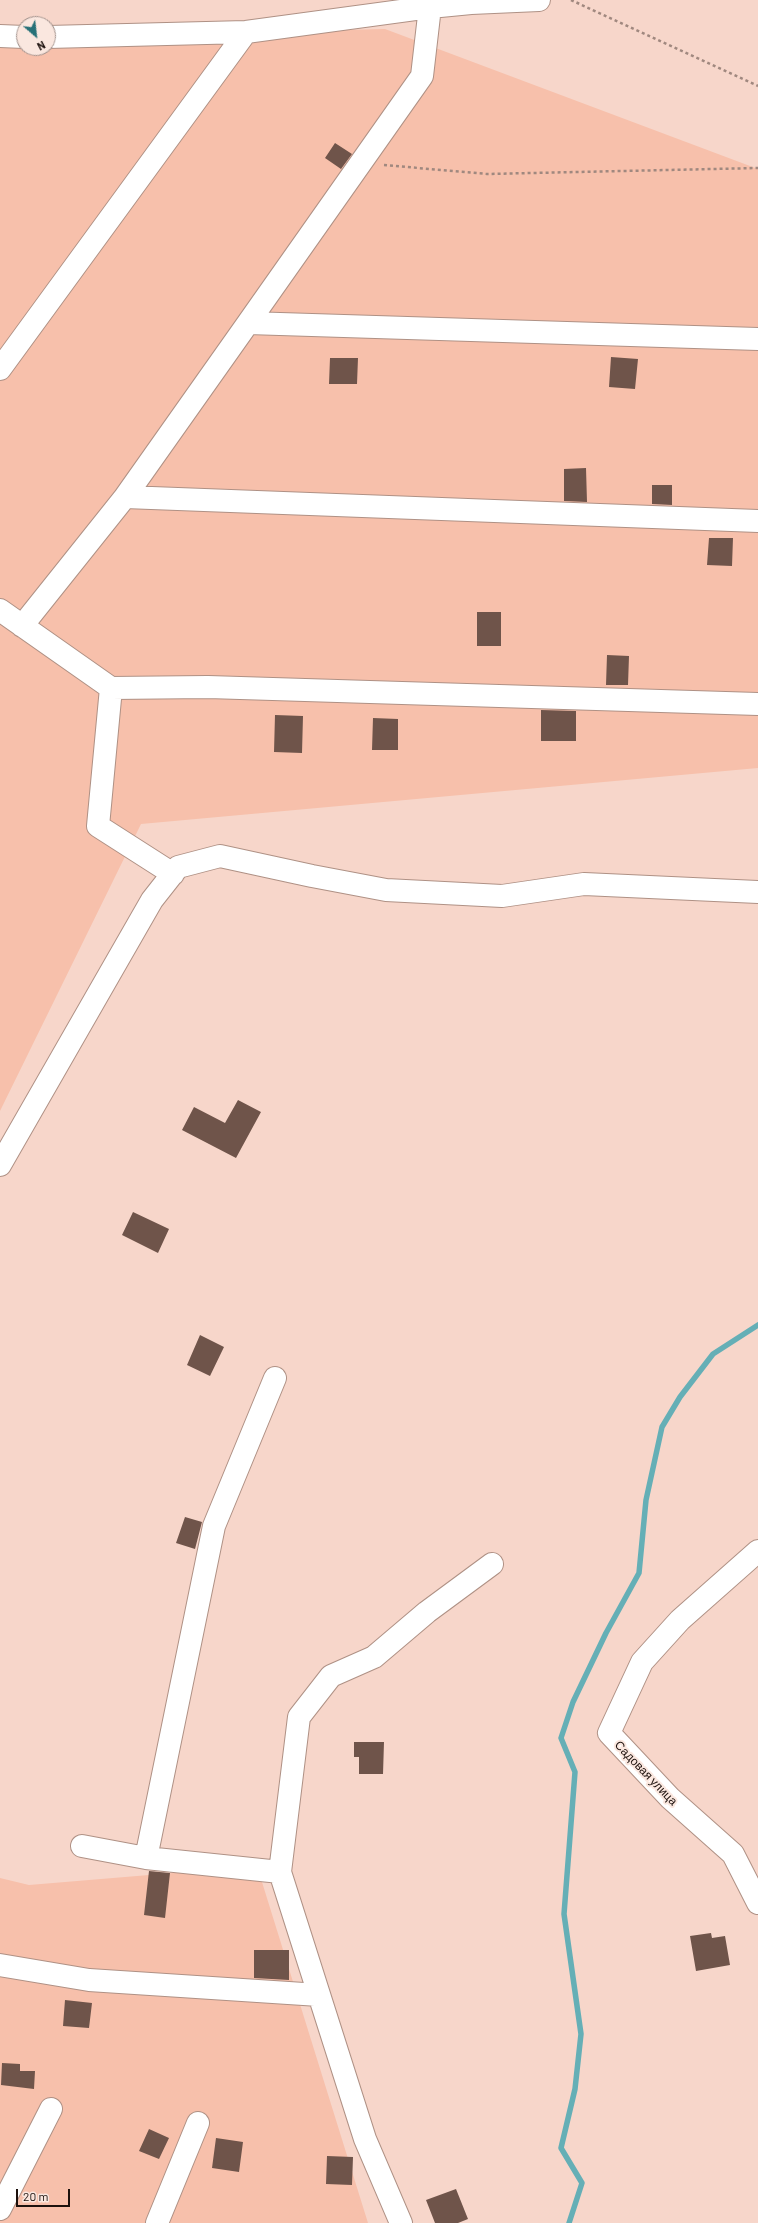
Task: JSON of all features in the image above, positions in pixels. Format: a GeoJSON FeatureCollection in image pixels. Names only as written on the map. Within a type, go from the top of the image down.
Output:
{"type":"FeatureCollection","features":[{"type":"Feature","properties":{"kind":"street"},"geometry":{"type":"LineString","coordinates":[[56,37],[246,32],[430,7],[471,3],[539,0]]}},
{"type":"Feature","properties":{"kind":"street"},"geometry":{"type":"LineString","coordinates":[[22,626],[125,497],[422,76],[430,7]]}},
{"type":"Feature","properties":{"kind":"street"},"geometry":{"type":"LineString","coordinates":[[0,369],[246,32]]}},
{"type":"Feature","properties":{"kind":"street"},"geometry":{"type":"LineString","coordinates":[[248,323],[758,339]]}},
{"type":"Feature","properties":{"kind":"street"},"geometry":{"type":"LineString","coordinates":[[125,497],[758,521]]}},
{"type":"Feature","properties":{"kind":"street"},"geometry":{"type":"LineString","coordinates":[[0,610],[111,688],[208,687],[758,704]]}},
{"type":"Feature","properties":{"kind":"street"},"geometry":{"type":"LineString","coordinates":[[111,688],[98,826],[173,874]]}},
{"type":"Feature","properties":{"kind":"street"},"geometry":{"type":"LineString","coordinates":[[0,1165],[152,900],[178,867],[220,856],[386,890],[502,896],[584,884],[758,892]]}},
{"type":"Feature","properties":{"kind":"street"},"geometry":{"type":"LineString","coordinates":[[146,1858],[214,1526],[275,1378]]}},
{"type":"Feature","properties":{"kind":"street","name":"Садовая улица"},"geometry":{"type":"LineString","coordinates":[[758,1551],[680,1620],[642,1662],[609,1733],[670,1798],[733,1854],[758,1903]]}},
{"type":"Feature","properties":{"kind":"street"},"geometry":{"type":"LineString","coordinates":[[401,2223],[365,2139],[280,1872],[299,1717],[331,1676],[374,1658],[427,1612],[492,1564]]}},
{"type":"Feature","properties":{"kind":"street"},"geometry":{"type":"LineString","coordinates":[[82,1846],[146,1858],[280,1872]]}},
{"type":"Feature","properties":{"kind":"street"},"geometry":{"type":"LineString","coordinates":[[0,1965],[89,1980],[319,1995]]}},
{"type":"Feature","properties":{"kind":"street"},"geometry":{"type":"LineString","coordinates":[[0,2209],[51,2108]]}},
{"type":"Feature","properties":{"kind":"street"},"geometry":{"type":"LineString","coordinates":[[157,2223],[198,2123]]}},
{"type":"Feature","properties":{"kind":"path"},"geometry":{"type":"LineString","coordinates":[[571,0],[758,86]]}},
{"type":"Feature","properties":{"kind":"path"},"geometry":{"type":"LineString","coordinates":[[361,163],[487,174],[758,168]]}},
{"type":"Feature","properties":{"kind":"shaded area"},"geometry":{"type":"Polygon","coordinates":[[[385,29],[758,169],[758,768],[141,824],[0,1111],[0,37],[16,37],[16,56],[56,56],[56,37],[385,29]]]}},
{"type":"Feature","properties":{"kind":"shaded area"},"geometry":{"type":"Polygon","coordinates":[[[257,1866],[368,2223],[0,2223],[0,1878],[29,1885],[257,1866]]]}},
{"type":"Feature","properties":{"kind":"building"},"geometry":{"type":"Polygon","coordinates":[[[335,143],[352,154],[341,169],[325,158],[335,143]]]}},
{"type":"Feature","properties":{"kind":"building"},"geometry":{"type":"Polygon","coordinates":[[[611,357],[638,359],[635,389],[609,387],[611,357]]]}},
{"type":"Feature","properties":{"kind":"building"},"geometry":{"type":"Polygon","coordinates":[[[330,358],[358,358],[357,384],[329,384],[330,358]]]}},
{"type":"Feature","properties":{"kind":"building"},"geometry":{"type":"Polygon","coordinates":[[[586,468],[587,502],[564,501],[564,469],[586,468]]]}},
{"type":"Feature","properties":{"kind":"building"},"geometry":{"type":"Polygon","coordinates":[[[652,485],[672,485],[672,505],[652,504],[652,485]]]}},
{"type":"Feature","properties":{"kind":"building"},"geometry":{"type":"Polygon","coordinates":[[[709,538],[733,538],[732,566],[707,565],[709,538]]]}},
{"type":"Feature","properties":{"kind":"building"},"geometry":{"type":"Polygon","coordinates":[[[477,612],[501,612],[501,646],[477,646],[477,612]]]}},
{"type":"Feature","properties":{"kind":"building"},"geometry":{"type":"Polygon","coordinates":[[[607,655],[629,656],[628,685],[606,685],[607,655]]]}},
{"type":"Feature","properties":{"kind":"building"},"geometry":{"type":"Polygon","coordinates":[[[541,710],[576,711],[576,741],[541,741],[541,710]]]}},
{"type":"Feature","properties":{"kind":"building"},"geometry":{"type":"Polygon","coordinates":[[[275,715],[303,716],[302,753],[274,752],[275,715]]]}},
{"type":"Feature","properties":{"kind":"building"},"geometry":{"type":"Polygon","coordinates":[[[373,718],[398,719],[398,750],[372,750],[373,718]]]}},
{"type":"Feature","properties":{"kind":"building"},"geometry":{"type":"Polygon","coordinates":[[[238,1100],[261,1112],[236,1158],[182,1130],[194,1107],[225,1123],[238,1100]]]}},
{"type":"Feature","properties":{"kind":"building"},"geometry":{"type":"Polygon","coordinates":[[[133,1212],[169,1229],[158,1253],[122,1235],[133,1212]]]}},
{"type":"Feature","properties":{"kind":"building"},"geometry":{"type":"Polygon","coordinates":[[[200,1335],[224,1347],[210,1376],[187,1365],[200,1335]]]}},
{"type":"Feature","properties":{"kind":"building"},"geometry":{"type":"Polygon","coordinates":[[[185,1517],[202,1522],[195,1549],[176,1543],[185,1517]]]}},
{"type":"Feature","properties":{"kind":"building"},"geometry":{"type":"Polygon","coordinates":[[[354,1742],[384,1742],[383,1774],[359,1774],[359,1757],[354,1757],[354,1742]]]}},
{"type":"Feature","properties":{"kind":"building"},"geometry":{"type":"Polygon","coordinates":[[[149,1871],[170,1873],[165,1918],[144,1915],[149,1871]]]}},
{"type":"Feature","properties":{"kind":"building"},"geometry":{"type":"Polygon","coordinates":[[[711,1933],[712,1938],[725,1936],[730,1965],[696,1971],[690,1936],[711,1933]]]}},
{"type":"Feature","properties":{"kind":"building"},"geometry":{"type":"Polygon","coordinates":[[[254,1950],[289,1950],[289,1980],[254,1978],[254,1950]]]}},
{"type":"Feature","properties":{"kind":"building"},"geometry":{"type":"Polygon","coordinates":[[[65,2000],[92,2003],[89,2028],[63,2026],[65,2000]]]}},
{"type":"Feature","properties":{"kind":"building"},"geometry":{"type":"Polygon","coordinates":[[[2,2063],[20,2064],[20,2071],[35,2071],[34,2089],[1,2085],[2,2063]]]}},
{"type":"Feature","properties":{"kind":"building"},"geometry":{"type":"Polygon","coordinates":[[[149,2129],[169,2138],[159,2159],[139,2151],[149,2129]]]}},
{"type":"Feature","properties":{"kind":"building"},"geometry":{"type":"Polygon","coordinates":[[[216,2138],[243,2142],[239,2172],[212,2168],[216,2138]]]}},
{"type":"Feature","properties":{"kind":"building"},"geometry":{"type":"Polygon","coordinates":[[[327,2156],[353,2157],[352,2185],[326,2184],[327,2156]]]}},
{"type":"Feature","properties":{"kind":"building"},"geometry":{"type":"Polygon","coordinates":[[[456,2189],[468,2219],[458,2223],[435,2223],[426,2200],[456,2189]]]}},
{"type":"Feature","properties":{"kind":"waterway"},"geometry":{"type":"LineString","coordinates":[[569,2223],[582,2183],[561,2148],[575,2089],[581,2034],[564,1914],[575,1772],[561,1738],[573,1702],[606,1633],[639,1573],[646,1500],[662,1427],[680,1397],[713,1354],[758,1325]]}}]}
